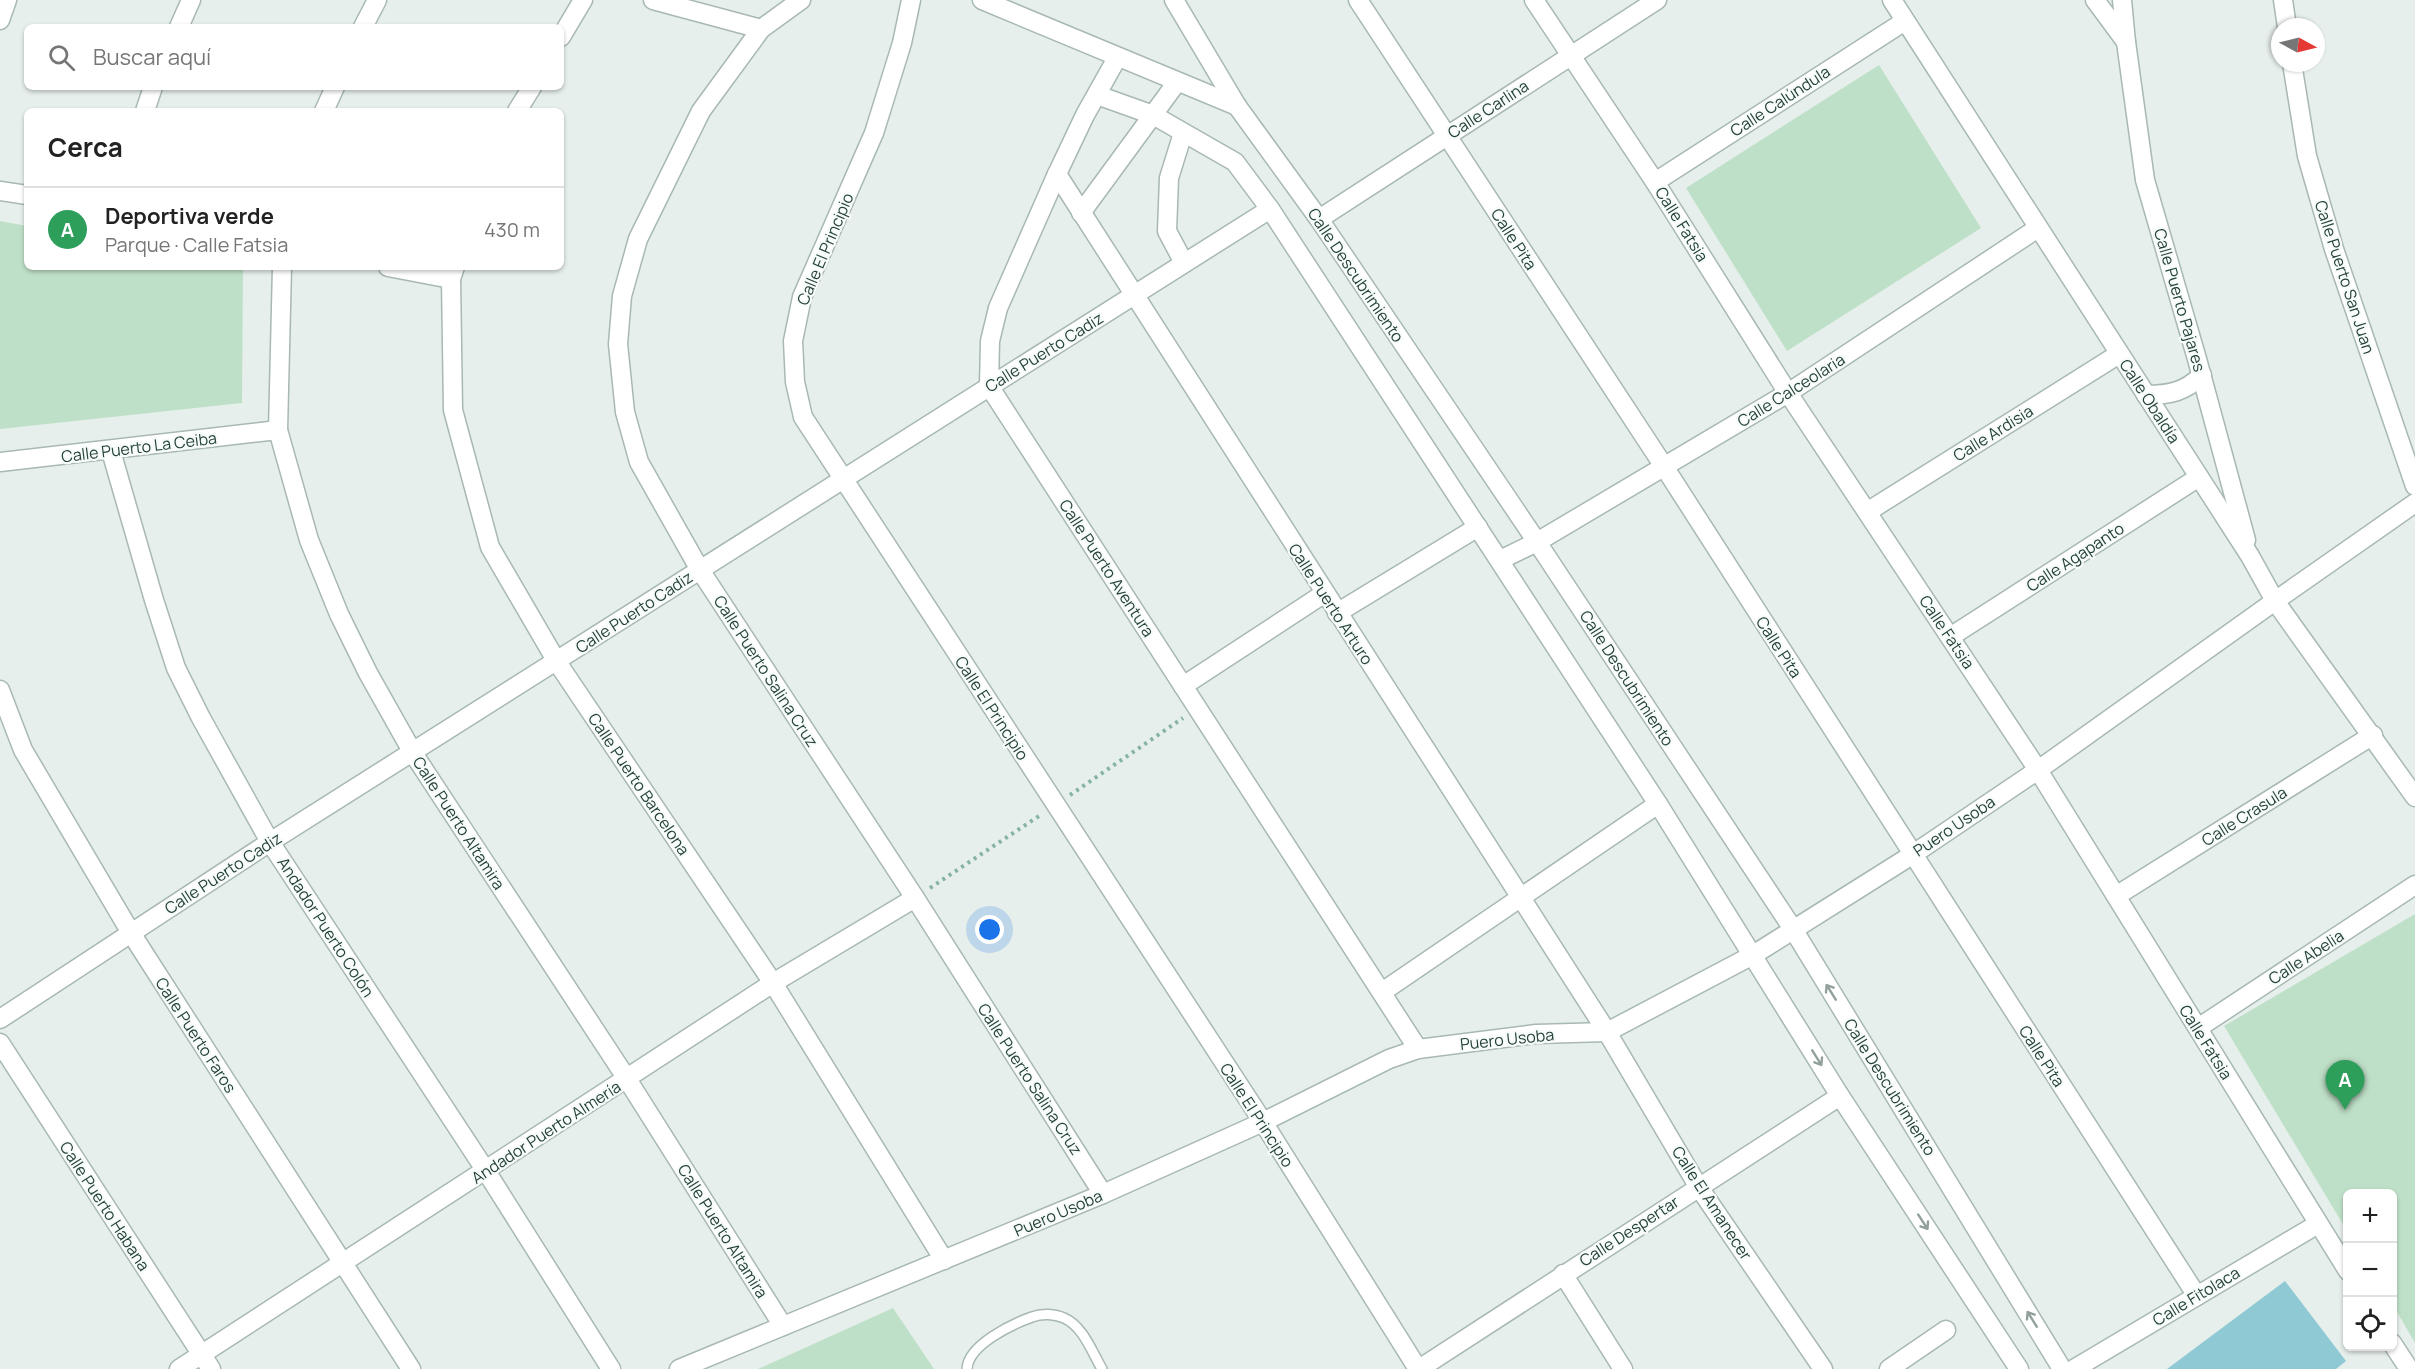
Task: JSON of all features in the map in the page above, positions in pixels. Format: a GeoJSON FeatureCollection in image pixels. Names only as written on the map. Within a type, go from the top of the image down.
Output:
{"type":"FeatureCollection","features":[{"type":"Feature","properties":{"kind":"street"},"geometry":{"type":"LineString","coordinates":[[0,20],[7,0]]}},
{"type":"Feature","properties":{"kind":"street"},"geometry":{"type":"LineString","coordinates":[[180,24],[191,0]]}},
{"type":"Feature","properties":{"kind":"street"},"geometry":{"type":"LineString","coordinates":[[365,24],[377,0]]}},
{"type":"Feature","properties":{"kind":"street"},"geometry":{"type":"LineString","coordinates":[[564,32],[583,0]]}},
{"type":"Feature","properties":{"kind":"street"},"geometry":{"type":"LineString","coordinates":[[653,0],[761,29]]}},
{"type":"Feature","properties":{"kind":"street","name":"Calle Puerto Salina Cruz"},"geometry":{"type":"LineString","coordinates":[[801,0],[761,29],[701,111],[638,239],[622,296],[618,345],[625,412],[639,462],[700,570],[915,898],[1103,1194]]}},
{"type":"Feature","properties":{"kind":"street","name":"Calle El Principio"},"geometry":{"type":"LineString","coordinates":[[911,0],[902,43],[874,133],[802,297],[793,341],[795,382],[803,417],[1263,1122],[1418,1369]]}},
{"type":"Feature","properties":{"kind":"street"},"geometry":{"type":"LineString","coordinates":[[982,0],[1237,106]]}},
{"type":"Feature","properties":{"kind":"street","name":"Calle Descubrimiento"},"geometry":{"type":"LineString","coordinates":[[1174,0],[1237,106],[1319,219],[1537,542],[1793,929],[2062,1369]]}},
{"type":"Feature","properties":{"kind":"street","name":"Calle Pita"},"geometry":{"type":"LineString","coordinates":[[1358,0],[1665,468],[2197,1296]]}},
{"type":"Feature","properties":{"kind":"street","name":"Calle Fatsia"},"geometry":{"type":"LineString","coordinates":[[1534,0],[1655,182],[1788,393],[2038,770],[2343,1263]]}},
{"type":"Feature","properties":{"kind":"street","name":"Calle Carlina"},"geometry":{"type":"LineString","coordinates":[[1319,219],[1657,0]]}},
{"type":"Feature","properties":{"kind":"street","name":"Calle Obaldía"},"geometry":{"type":"LineString","coordinates":[[1892,0],[2250,556],[2275,600],[2415,797]]}},
{"type":"Feature","properties":{"kind":"street","name":"Calle Puerto Pajares"},"geometry":{"type":"LineString","coordinates":[[2095,0],[2126,42]]}},
{"type":"Feature","properties":{"kind":"street","name":"Calle Puerto Pajares"},"geometry":{"type":"LineString","coordinates":[[2122,0],[2145,180],[2202,375],[2250,556]]}},
{"type":"Feature","properties":{"kind":"street"},"geometry":{"type":"LineString","coordinates":[[2283,0],[2286,18]]}},
{"type":"Feature","properties":{"kind":"street","name":"Calle Calúndula"},"geometry":{"type":"LineString","coordinates":[[1655,182],[1905,21]]}},
{"type":"Feature","properties":{"kind":"street"},"geometry":{"type":"LineString","coordinates":[[989,386],[990,341],[998,308],[1057,174],[1117,58]]}},
{"type":"Feature","properties":{"kind":"street","name":"Calle Puerto San Juan"},"geometry":{"type":"LineString","coordinates":[[2293,72],[2307,156],[2334,249],[2415,486]]}},
{"type":"Feature","properties":{"kind":"street"},"geometry":{"type":"LineString","coordinates":[[1082,213],[1177,82]]}},
{"type":"Feature","properties":{"kind":"street"},"geometry":{"type":"LineString","coordinates":[[146,108],[152,90]]}},
{"type":"Feature","properties":{"kind":"street"},"geometry":{"type":"LineString","coordinates":[[325,108],[334,90]]}},
{"type":"Feature","properties":{"kind":"street"},"geometry":{"type":"LineString","coordinates":[[519,108],[530,90]]}},
{"type":"Feature","properties":{"kind":"street"},"geometry":{"type":"LineString","coordinates":[[1097,95],[1153,115],[1235,162],[1270,209],[1658,804],[1840,1096],[2019,1369]]}},
{"type":"Feature","properties":{"kind":"street"},"geometry":{"type":"LineString","coordinates":[[1183,132],[1169,178],[1167,231],[1184,263]]}},
{"type":"Feature","properties":{"kind":"street","name":"Calle Puerto Arturo"},"geometry":{"type":"LineString","coordinates":[[1057,174],[1607,1032]]}},
{"type":"Feature","properties":{"kind":"street"},"geometry":{"type":"LineString","coordinates":[[0,190],[24,194]]}},
{"type":"Feature","properties":{"kind":"street","name":"Calle Puerto Cadiz"},"geometry":{"type":"LineString","coordinates":[[0,1019],[270,842],[1270,209]]}},
{"type":"Feature","properties":{"kind":"street","name":"Calle Calceolaria"},"geometry":{"type":"LineString","coordinates":[[1500,560],[1537,542],[1665,468],[1788,393],[2038,228]]}},
{"type":"Feature","properties":{"kind":"street","name":"Calle Puerto Altamira"},"geometry":{"type":"LineString","coordinates":[[282,270],[278,430],[309,540],[339,614],[412,753],[627,1079],[783,1326]]}},
{"type":"Feature","properties":{"kind":"street"},"geometry":{"type":"LineString","coordinates":[[420,270],[453,273]]}},
{"type":"Feature","properties":{"kind":"street","name":"Calle Puerto Barcelona"},"geometry":{"type":"LineString","coordinates":[[453,273],[453,410],[472,488],[490,547],[556,662],[773,983],[944,1260]]}},
{"type":"Feature","properties":{"kind":"street","name":"Calle Ardisia"},"geometry":{"type":"LineString","coordinates":[[1867,512],[2119,354]]}},
{"type":"Feature","properties":{"kind":"street"},"geometry":{"type":"LineString","coordinates":[[2145,394],[2178,392],[2191,386],[2202,375]]}},
{"type":"Feature","properties":{"kind":"street","name":"Calle Puerto Aventura"},"geometry":{"type":"LineString","coordinates":[[989,386],[1418,1048]]}},
{"type":"Feature","properties":{"kind":"street","name":"Calle Puerto La Ceiba"},"geometry":{"type":"LineString","coordinates":[[0,462],[278,430]]}},
{"type":"Feature","properties":{"kind":"street","name":"Andador Puerto Colón"},"geometry":{"type":"LineString","coordinates":[[111,451],[176,668],[201,718],[270,842],[486,1171],[611,1369]]}},
{"type":"Feature","properties":{"kind":"street","name":"Calle Agapanto"},"geometry":{"type":"LineString","coordinates":[[1950,637],[2199,477]]}},
{"type":"Feature","properties":{"kind":"street","name":"Puero Usoba"},"geometry":{"type":"LineString","coordinates":[[679,1369],[1103,1194],[1263,1122],[1354,1075],[1418,1048],[1536,1034],[1607,1032],[1753,955],[1912,855],[2038,770],[2415,503]]}},
{"type":"Feature","properties":{"kind":"street"},"geometry":{"type":"LineString","coordinates":[[1337,613],[1478,527]]}},
{"type":"Feature","properties":{"kind":"street"},"geometry":{"type":"LineString","coordinates":[[1183,686],[1325,593]]}},
{"type":"Feature","properties":{"kind":"street","name":"Calle Puerto Faros"},"geometry":{"type":"LineString","coordinates":[[0,690],[23,750],[131,933],[411,1369]]}},
{"type":"Feature","properties":{"kind":"street","name":"Calle Crasula"},"geometry":{"type":"LineString","coordinates":[[2116,896],[2373,735]]}},
{"type":"Feature","properties":{"kind":"street"},"geometry":{"type":"LineString","coordinates":[[1382,992],[1658,804]]}},
{"type":"Feature","properties":{"kind":"street","name":"Calle Abelia"},"geometry":{"type":"LineString","coordinates":[[2198,1028],[2415,885]]}},
{"type":"Feature","properties":{"kind":"street","name":"Andador Puerto Almería"},"geometry":{"type":"LineString","coordinates":[[179,1369],[206,1362],[343,1263],[773,983],[915,898]]}},
{"type":"Feature","properties":{"kind":"street","name":"Calle El Amanecer"},"geometry":{"type":"LineString","coordinates":[[1607,1032],[1698,1186],[1823,1369]]}},
{"type":"Feature","properties":{"kind":"street","name":"Calle Puerto Habana"},"geometry":{"type":"LineString","coordinates":[[0,1043],[206,1362]]}},
{"type":"Feature","properties":{"kind":"street","name":"Calle Despertar"},"geometry":{"type":"LineString","coordinates":[[1418,1369],[1840,1096]]}},
{"type":"Feature","properties":{"kind":"street","name":"Calle Fitolaca"},"geometry":{"type":"LineString","coordinates":[[2074,1369],[2318,1224]]}},
{"type":"Feature","properties":{"kind":"street"},"geometry":{"type":"LineString","coordinates":[[1563,1274],[1623,1369]]}},
{"type":"Feature","properties":{"kind":"street"},"geometry":{"type":"LineString","coordinates":[[1889,1369],[1946,1330]]}},
{"type":"Feature","properties":{"kind":"street"},"geometry":{"type":"LineString","coordinates":[[2397,1351],[2409,1369]]}},
{"type":"Feature","properties":{"kind":"lane"},"geometry":{"type":"LineString","coordinates":[[967,1369],[967,1361],[975,1350],[1000,1333],[1034,1316],[1047,1314],[1063,1317],[1076,1325],[1102,1369]]}},
{"type":"Feature","properties":{"kind":"green space"},"geometry":{"type":"Polygon","coordinates":[[[1879,65],[1981,228],[1787,351],[1686,188],[1879,65]]]}},
{"type":"Feature","properties":{"kind":"green space"},"geometry":{"type":"Polygon","coordinates":[[[0,221],[24,225],[24,270],[243,270],[242,403],[0,429],[0,221]]]}},
{"type":"Feature","properties":{"kind":"green space"},"geometry":{"type":"Polygon","coordinates":[[[2415,914],[2415,1343],[2397,1312],[2397,1189],[2343,1189],[2343,1224],[2224,1026],[2415,914]]]}},
{"type":"Feature","properties":{"kind":"green space"},"geometry":{"type":"Polygon","coordinates":[[[893,1308],[934,1369],[758,1369],[893,1308]]]}},
{"type":"Feature","properties":{"kind":"water"},"geometry":{"type":"Polygon","coordinates":[[[2285,1281],[2346,1361],[2336,1369],[2167,1369],[2285,1281]]]}},
{"type":"Feature","properties":{"kind":"place","name":"Deportiva verde"},"geometry":{"type":"Point","coordinates":[2345,1110]}}]}
